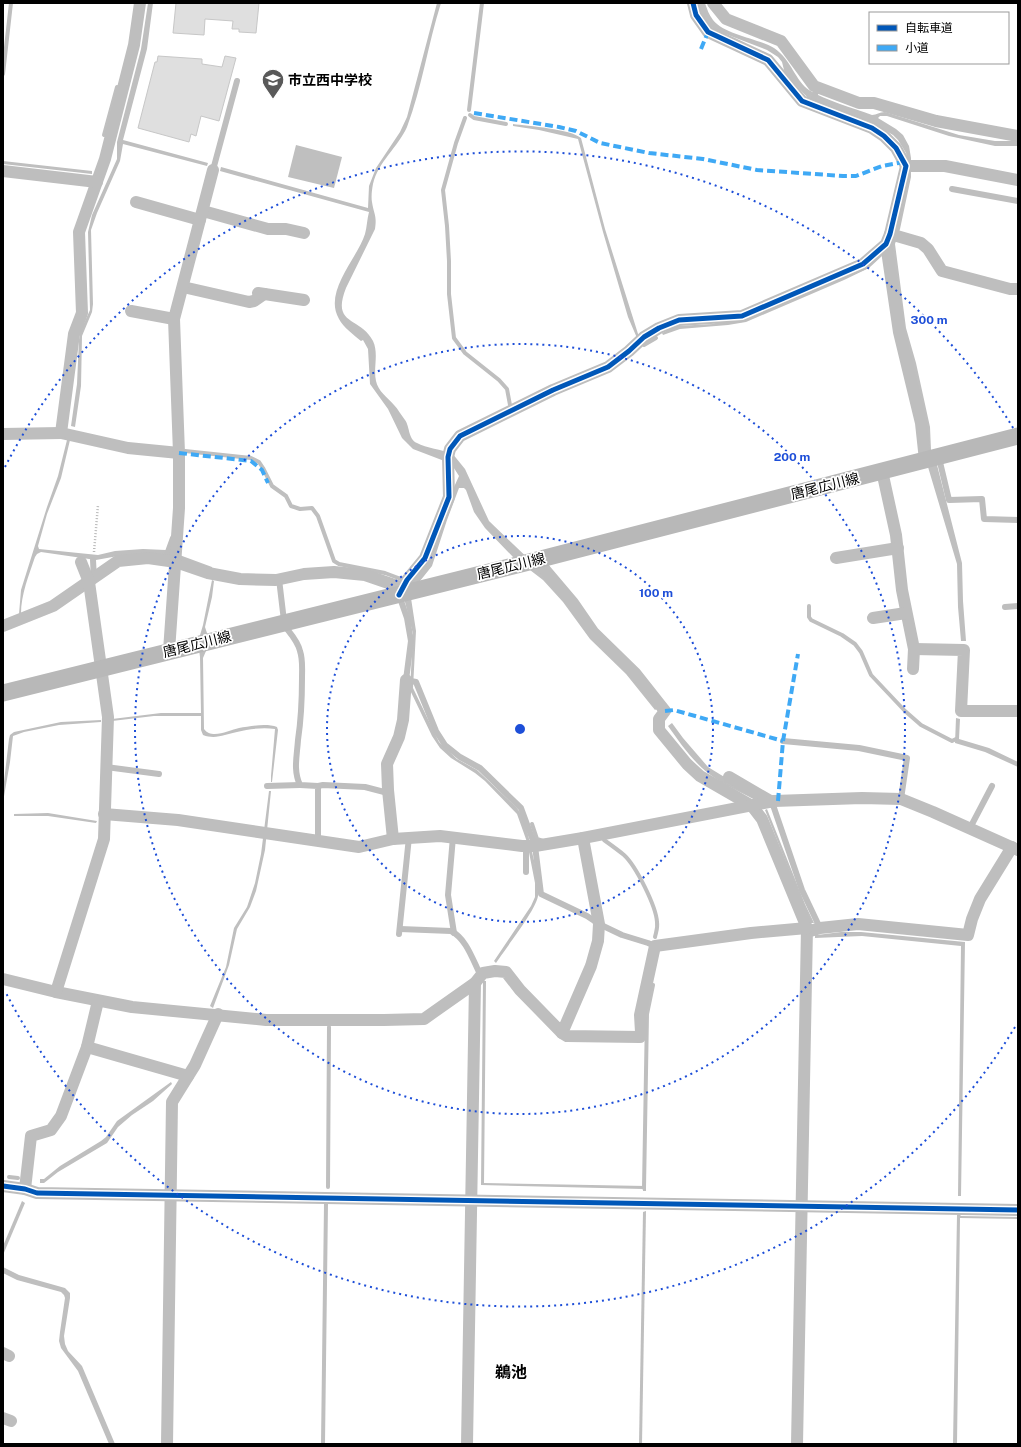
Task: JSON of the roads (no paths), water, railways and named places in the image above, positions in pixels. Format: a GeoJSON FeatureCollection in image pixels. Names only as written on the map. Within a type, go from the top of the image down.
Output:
{"type":"FeatureCollection","features":[{"type":"Feature","properties":{"kind":"main road","name":"唐尾広川線"},"geometry":{"type":"LineString","coordinates":[[3,692],[102,669],[405,592],[530,562],[1018,436]]}},
{"type":"Feature","properties":{"kind":"street"},"geometry":{"type":"LineString","coordinates":[[61,433],[74,334],[82,313],[79,232],[105,159],[134,45],[140,3]]}},
{"type":"Feature","properties":{"kind":"street"},"geometry":{"type":"LineString","coordinates":[[693,3],[696,15],[708,32],[768,60],[802,101],[872,128],[884,136],[896,148],[906,166],[888,239],[899,332],[931,458]]}},
{"type":"Feature","properties":{"kind":"street"},"geometry":{"type":"LineString","coordinates":[[712,3],[726,19],[781,41],[814,86],[860,103],[874,103],[936,121],[1018,136]]}},
{"type":"Feature","properties":{"kind":"street"},"geometry":{"type":"LineString","coordinates":[[906,166],[945,166],[1018,180]]}},
{"type":"Feature","properties":{"kind":"street"},"geometry":{"type":"LineString","coordinates":[[169,651],[172,556],[179,520],[180,453],[174,319],[213,170]]}},
{"type":"Feature","properties":{"kind":"street"},"geometry":{"type":"LineString","coordinates":[[3,171],[97,182]]}},
{"type":"Feature","properties":{"kind":"street"},"geometry":{"type":"LineString","coordinates":[[136,202],[268,229],[286,229],[304,233]]}},
{"type":"Feature","properties":{"kind":"street"},"geometry":{"type":"LineString","coordinates":[[888,239],[922,243],[928,249],[942,271],[1010,289],[1018,289]]}},
{"type":"Feature","properties":{"kind":"street"},"geometry":{"type":"LineString","coordinates":[[3,626],[53,606],[118,561],[148,558],[172,556],[208,574],[240,579],[280,579],[304,574],[334,572],[364,575],[405,592],[407,580],[425,558],[449,497],[448,465],[450,452],[460,436],[553,390],[608,367],[644,337],[659,328],[679,320],[742,316],[863,264],[888,239]]}},
{"type":"Feature","properties":{"kind":"street"},"geometry":{"type":"LineString","coordinates":[[183,287],[249,302],[254,301],[261,294],[304,300]]}},
{"type":"Feature","properties":{"kind":"street"},"geometry":{"type":"LineString","coordinates":[[131,311],[174,319]]}},
{"type":"Feature","properties":{"kind":"street"},"geometry":{"type":"LineString","coordinates":[[3,434],[61,433],[128,448],[180,453]]}},
{"type":"Feature","properties":{"kind":"street"},"geometry":{"type":"LineString","coordinates":[[882,471],[896,535],[902,590],[914,649],[913,669]]}},
{"type":"Feature","properties":{"kind":"street"},"geometry":{"type":"LineString","coordinates":[[836,558],[898,548]]}},
{"type":"Feature","properties":{"kind":"street"},"geometry":{"type":"LineString","coordinates":[[56,992],[104,839],[108,717],[91,580],[80,562]]}},
{"type":"Feature","properties":{"kind":"street"},"geometry":{"type":"LineString","coordinates":[[530,562],[545,570],[573,603],[593,632],[635,673],[665,711],[659,719],[659,730],[687,764],[700,776],[752,806],[762,819],[807,930],[803,1206],[797,1444]]}},
{"type":"Feature","properties":{"kind":"street"},"geometry":{"type":"LineString","coordinates":[[873,618],[906,613]]}},
{"type":"Feature","properties":{"kind":"street"},"geometry":{"type":"LineString","coordinates":[[914,649],[964,650],[961,711],[1018,711]]}},
{"type":"Feature","properties":{"kind":"street"},"geometry":{"type":"LineString","coordinates":[[392,839],[387,764],[399,737],[403,720],[406,680]]}},
{"type":"Feature","properties":{"kind":"street"},"geometry":{"type":"LineString","coordinates":[[729,777],[772,802]]}},
{"type":"Feature","properties":{"kind":"street"},"geometry":{"type":"LineString","coordinates":[[3,979],[56,992],[132,1007],[218,1014],[266,1020],[424,1019],[478,979],[483,973],[495,971],[506,972],[520,990],[562,1033],[567,1036],[640,1037],[640,1015],[654,946],[751,933],[807,930],[858,924],[968,935],[972,919],[980,899],[1015,849],[970,828],[900,799],[862,798],[772,802],[583,838],[530,846],[440,836],[392,839],[359,847],[178,820],[104,814]]}},
{"type":"Feature","properties":{"kind":"street"},"geometry":{"type":"LineString","coordinates":[[562,1033],[591,966],[598,941],[599,924],[583,838]]}},
{"type":"Feature","properties":{"kind":"street"},"geometry":{"type":"LineString","coordinates":[[468,1444],[472,1200],[478,979]]}},
{"type":"Feature","properties":{"kind":"street"},"geometry":{"type":"LineString","coordinates":[[25,1189],[31,1136],[51,1130],[61,1116],[87,1046],[98,1001]]}},
{"type":"Feature","properties":{"kind":"street"},"geometry":{"type":"LineString","coordinates":[[167,1444],[172,1102],[195,1065],[218,1014]]}},
{"type":"Feature","properties":{"kind":"street"},"geometry":{"type":"LineString","coordinates":[[87,1046],[188,1076]]}},
{"type":"Feature","properties":{"kind":"street"},"geometry":{"type":"LineString","coordinates":[[3,1186],[25,1189],[36,1193],[1018,1210]]}},
{"type":"Feature","properties":{"kind":"lane"},"geometry":{"type":"LineString","coordinates":[[213,170],[237,80]]}},
{"type":"Feature","properties":{"kind":"lane"},"geometry":{"type":"LineString","coordinates":[[812,104],[818,87]]}},
{"type":"Feature","properties":{"kind":"lane"},"geometry":{"type":"LineString","coordinates":[[952,189],[1018,201]]}},
{"type":"Feature","properties":{"kind":"lane"},"geometry":{"type":"LineString","coordinates":[[931,458],[949,500],[982,499],[984,519],[1018,520]]}},
{"type":"Feature","properties":{"kind":"lane"},"geometry":{"type":"LineString","coordinates":[[91,580],[93,560]]}},
{"type":"Feature","properties":{"kind":"lane"},"geometry":{"type":"LineString","coordinates":[[280,579],[283,623],[296,640],[301,658],[302,695],[295,763],[297,778],[300,785]]}},
{"type":"Feature","properties":{"kind":"lane"},"geometry":{"type":"LineString","coordinates":[[405,592],[411,641],[406,680],[416,682],[436,731],[445,745],[460,757],[480,768],[521,808],[542,894],[622,935],[654,946]]}},
{"type":"Feature","properties":{"kind":"lane"},"geometry":{"type":"LineString","coordinates":[[1005,607],[1018,606]]}},
{"type":"Feature","properties":{"kind":"lane"},"geometry":{"type":"LineString","coordinates":[[783,741],[859,748],[907,758],[900,799]]}},
{"type":"Feature","properties":{"kind":"lane"},"geometry":{"type":"LineString","coordinates":[[106,767],[159,774]]}},
{"type":"Feature","properties":{"kind":"lane"},"geometry":{"type":"LineString","coordinates":[[267,786],[323,785],[365,787],[388,793]]}},
{"type":"Feature","properties":{"kind":"lane"},"geometry":{"type":"LineString","coordinates":[[318,786],[318,841]]}},
{"type":"Feature","properties":{"kind":"lane"},"geometry":{"type":"LineString","coordinates":[[970,828],[992,786]]}},
{"type":"Feature","properties":{"kind":"lane"},"geometry":{"type":"LineString","coordinates":[[772,802],[802,890],[820,928]]}},
{"type":"Feature","properties":{"kind":"lane"},"geometry":{"type":"LineString","coordinates":[[409,837],[400,931],[451,931],[458,935],[463,940],[478,979]]}},
{"type":"Feature","properties":{"kind":"lane"},"geometry":{"type":"LineString","coordinates":[[453,837],[448,895],[454,933]]}},
{"type":"Feature","properties":{"kind":"lane"},"geometry":{"type":"LineString","coordinates":[[526,872],[530,846]]}},
{"type":"Feature","properties":{"kind":"waterway"},"geometry":{"type":"LineString","coordinates":[[3,74],[11,3]]}},
{"type":"Feature","properties":{"kind":"waterway"},"geometry":{"type":"LineString","coordinates":[[469,110],[482,3]]}},
{"type":"Feature","properties":{"kind":"waterway"},"geometry":{"type":"LineString","coordinates":[[104,135],[117,87]]}},
{"type":"Feature","properties":{"kind":"waterway"},"geometry":{"type":"LineString","coordinates":[[470,115],[474,118],[506,124]]}},
{"type":"Feature","properties":{"kind":"waterway"},"geometry":{"type":"LineString","coordinates":[[465,118],[456,143],[443,190],[447,226],[449,294],[454,338],[465,353],[499,380],[507,389],[510,405]]}},
{"type":"Feature","properties":{"kind":"waterway"},"geometry":{"type":"LineString","coordinates":[[644,345],[656,338]]}},
{"type":"Feature","properties":{"kind":"waterway"},"geometry":{"type":"LineString","coordinates":[[185,451],[251,458],[259,462],[272,486],[286,496],[291,506],[300,509],[312,508],[318,516],[334,561],[339,564],[385,573],[401,579]]}},
{"type":"Feature","properties":{"kind":"waterway"},"geometry":{"type":"LineString","coordinates":[[809,606],[809,617],[811,620],[842,635],[855,644],[861,652],[871,675],[905,711],[921,725],[952,741],[956,739]]}},
{"type":"Feature","properties":{"kind":"waterway"},"geometry":{"type":"LineString","coordinates":[[532,824],[537,839],[543,841]]}},
{"type":"Feature","properties":{"kind":"waterway"},"geometry":{"type":"LineString","coordinates":[[604,840],[629,860],[645,887],[656,915],[657,926],[655,937]]}},
{"type":"Feature","properties":{"kind":"waterway"},"geometry":{"type":"LineString","coordinates":[[644,1188],[647,1014],[653,985]]}},
{"type":"Feature","properties":{"kind":"waterway"},"geometry":{"type":"LineString","coordinates":[[328,1187],[329,1027]]}},
{"type":"Feature","properties":{"kind":"waterway"},"geometry":{"type":"LineString","coordinates":[[9,1177],[18,1178]]}},
{"type":"Feature","properties":{"kind":"waterway"},"geometry":{"type":"LineString","coordinates":[[323,1444],[326,1204]]}},
{"type":"Feature","properties":{"kind":"place","name":"市立西中学校"},"geometry":{"type":"Point","coordinates":[273,100]}},
{"type":"Feature","properties":{"kind":"district","name":"鵜池"},"geometry":{"type":"Point","coordinates":[511,1372]}}]}
